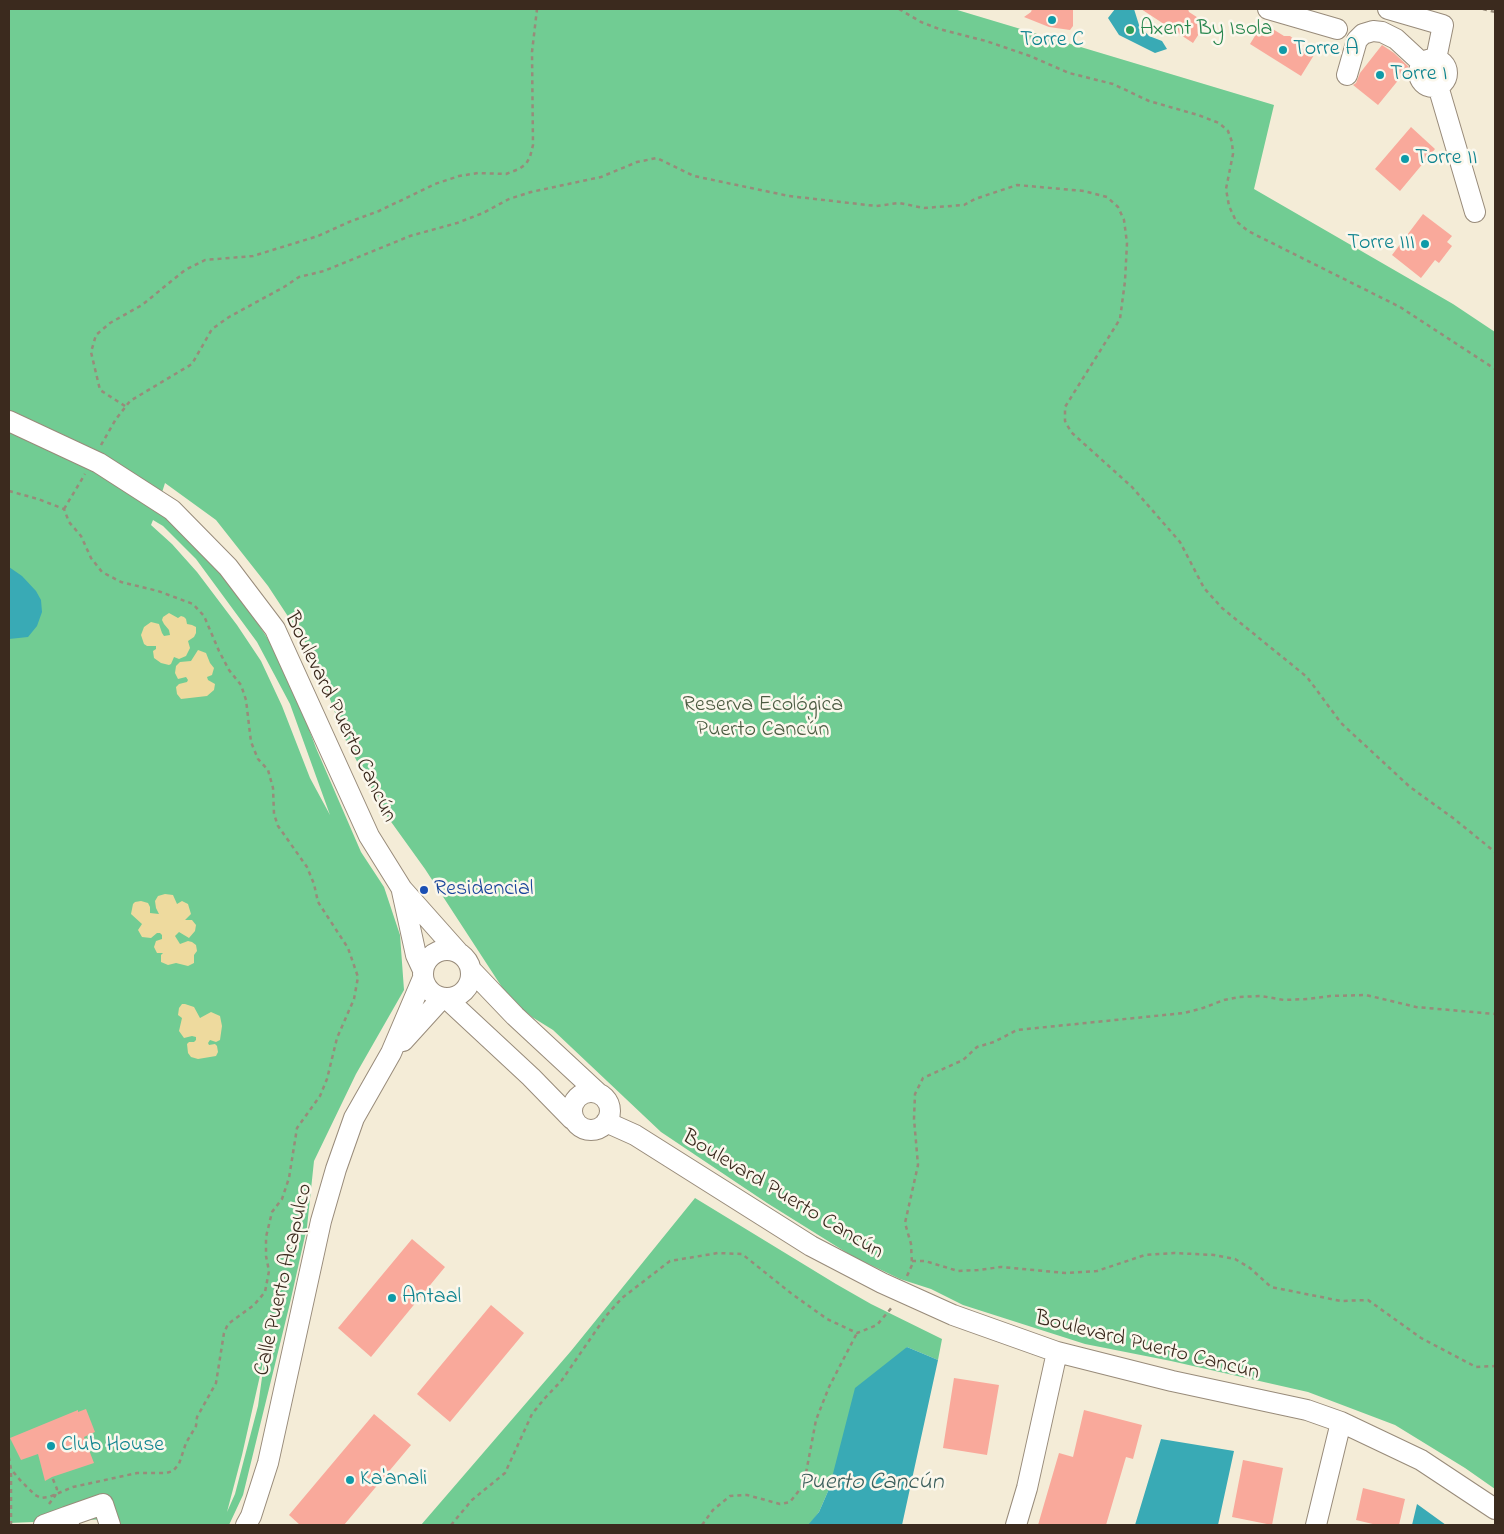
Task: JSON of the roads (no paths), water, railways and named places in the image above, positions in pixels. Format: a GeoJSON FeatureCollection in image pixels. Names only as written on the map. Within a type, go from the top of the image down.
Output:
{"type":"FeatureCollection","features":[{"type":"Feature","properties":{"kind":"street"},"geometry":{"type":"LineString","coordinates":[[1268,9],[1338,29]]}},
{"type":"Feature","properties":{"kind":"street"},"geometry":{"type":"LineString","coordinates":[[1388,9],[1443,25],[1429,61]]}},
{"type":"Feature","properties":{"kind":"street"},"geometry":{"type":"LineString","coordinates":[[1346,75],[1358,40],[1363,34],[1373,31],[1382,32],[1396,39],[1414,54],[1429,61],[1443,63],[1447,72],[1445,80],[1438,86],[1475,212]]}},
{"type":"Feature","properties":{"kind":"street","name":"Boulevard Puerto Cancún"},"geometry":{"type":"LineString","coordinates":[[9,421],[99,463],[172,510],[228,567],[275,629],[369,836],[402,889],[458,952]]}},
{"type":"Feature","properties":{"kind":"street","name":"Boulevard Puerto Cancún"},"geometry":{"type":"LineString","coordinates":[[402,889],[416,955],[423,974]]}},
{"type":"Feature","properties":{"kind":"street"},"geometry":{"type":"LineString","coordinates":[[450,949],[458,952],[465,957],[472,971],[515,1016],[607,1101],[610,1113],[600,1129],[587,1131],[576,1124],[530,1077],[444,998],[431,992],[425,986],[423,974],[426,962],[433,954],[441,950],[450,949]]}},
{"type":"Feature","properties":{"kind":"street"},"geometry":{"type":"LineString","coordinates":[[444,998],[460,995],[471,980],[472,971]]}},
{"type":"Feature","properties":{"kind":"street","name":"Calle Puerto Acapulco"},"geometry":{"type":"LineString","coordinates":[[246,1525],[251,1516],[268,1463],[321,1221],[336,1169],[354,1118],[391,1054],[423,974]]}},
{"type":"Feature","properties":{"kind":"street","name":"Calle Puerto Acapulco"},"geometry":{"type":"LineString","coordinates":[[391,1054],[444,998]]}},
{"type":"Feature","properties":{"kind":"street"},"geometry":{"type":"LineString","coordinates":[[491,1041],[515,1016]]}},
{"type":"Feature","properties":{"kind":"street"},"geometry":{"type":"LineString","coordinates":[[572,1119],[571,1112],[574,1100],[585,1093],[598,1093]]}},
{"type":"Feature","properties":{"kind":"street","name":"Boulevard Puerto Cancún"},"geometry":{"type":"LineString","coordinates":[[606,1122],[635,1134],[811,1246],[901,1292],[953,1314],[1057,1352],[1307,1410],[1341,1422],[1421,1460],[1495,1509]]}},
{"type":"Feature","properties":{"kind":"street"},"geometry":{"type":"LineString","coordinates":[[1016,1525],[1027,1488],[1057,1352]]}},
{"type":"Feature","properties":{"kind":"street"},"geometry":{"type":"LineString","coordinates":[[1316,1525],[1341,1422]]}},
{"type":"Feature","properties":{"kind":"street"},"geometry":{"type":"LineString","coordinates":[[45,1525],[68,1521],[103,1504],[110,1525]]}},
{"type":"Feature","properties":{"kind":"water","name":"Axent By Isola"},"geometry":{"type":"Polygon","coordinates":[[[1115,9],[1134,9],[1139,25],[1149,36],[1162,41],[1167,49],[1155,53],[1119,35],[1108,18],[1115,9]]]}},
{"type":"Feature","properties":{"kind":"water"},"geometry":{"type":"Polygon","coordinates":[[[9,567],[22,576],[36,591],[41,600],[42,612],[37,626],[28,637],[9,639],[9,567]]]}},
{"type":"Feature","properties":{"kind":"water","name":"Puerto Cancún"},"geometry":{"type":"Polygon","coordinates":[[[907,1347],[938,1360],[902,1525],[808,1525],[819,1512],[829,1489],[855,1388],[907,1347]]]}},
{"type":"Feature","properties":{"kind":"water"},"geometry":{"type":"Polygon","coordinates":[[[1161,1439],[1234,1451],[1218,1525],[1135,1525],[1161,1439]]]}},
{"type":"Feature","properties":{"kind":"water"},"geometry":{"type":"Polygon","coordinates":[[[1417,1504],[1446,1525],[1412,1525],[1417,1504]]]}},
{"type":"Feature","properties":{"kind":"place","name":"Torre C"},"geometry":{"type":"Point","coordinates":[1052,20]}},
{"type":"Feature","properties":{"kind":"place","name":"Axent By Isola"},"geometry":{"type":"Point","coordinates":[1130,30]}},
{"type":"Feature","properties":{"kind":"place","name":"Torre A"},"geometry":{"type":"Point","coordinates":[1283,50]}},
{"type":"Feature","properties":{"kind":"place","name":"Torre I"},"geometry":{"type":"Point","coordinates":[1380,75]}},
{"type":"Feature","properties":{"kind":"place","name":"Torre II"},"geometry":{"type":"Point","coordinates":[1405,159]}},
{"type":"Feature","properties":{"kind":"place","name":"Torre III"},"geometry":{"type":"Point","coordinates":[1425,244]}},
{"type":"Feature","properties":{"kind":"place","name":"Residencial"},"geometry":{"type":"Point","coordinates":[424,890]}},
{"type":"Feature","properties":{"kind":"place","name":"Antaal"},"geometry":{"type":"Point","coordinates":[392,1298]}},
{"type":"Feature","properties":{"kind":"place","name":"Club House"},"geometry":{"type":"Point","coordinates":[51,1446]}},
{"type":"Feature","properties":{"kind":"place","name":"Ka'anali"},"geometry":{"type":"Point","coordinates":[350,1480]}},
{"type":"Feature","properties":{"kind":"park label","name":"Reserva Ecológica Puerto Cancún"},"geometry":{"type":"Point","coordinates":[763,718]}}]}
